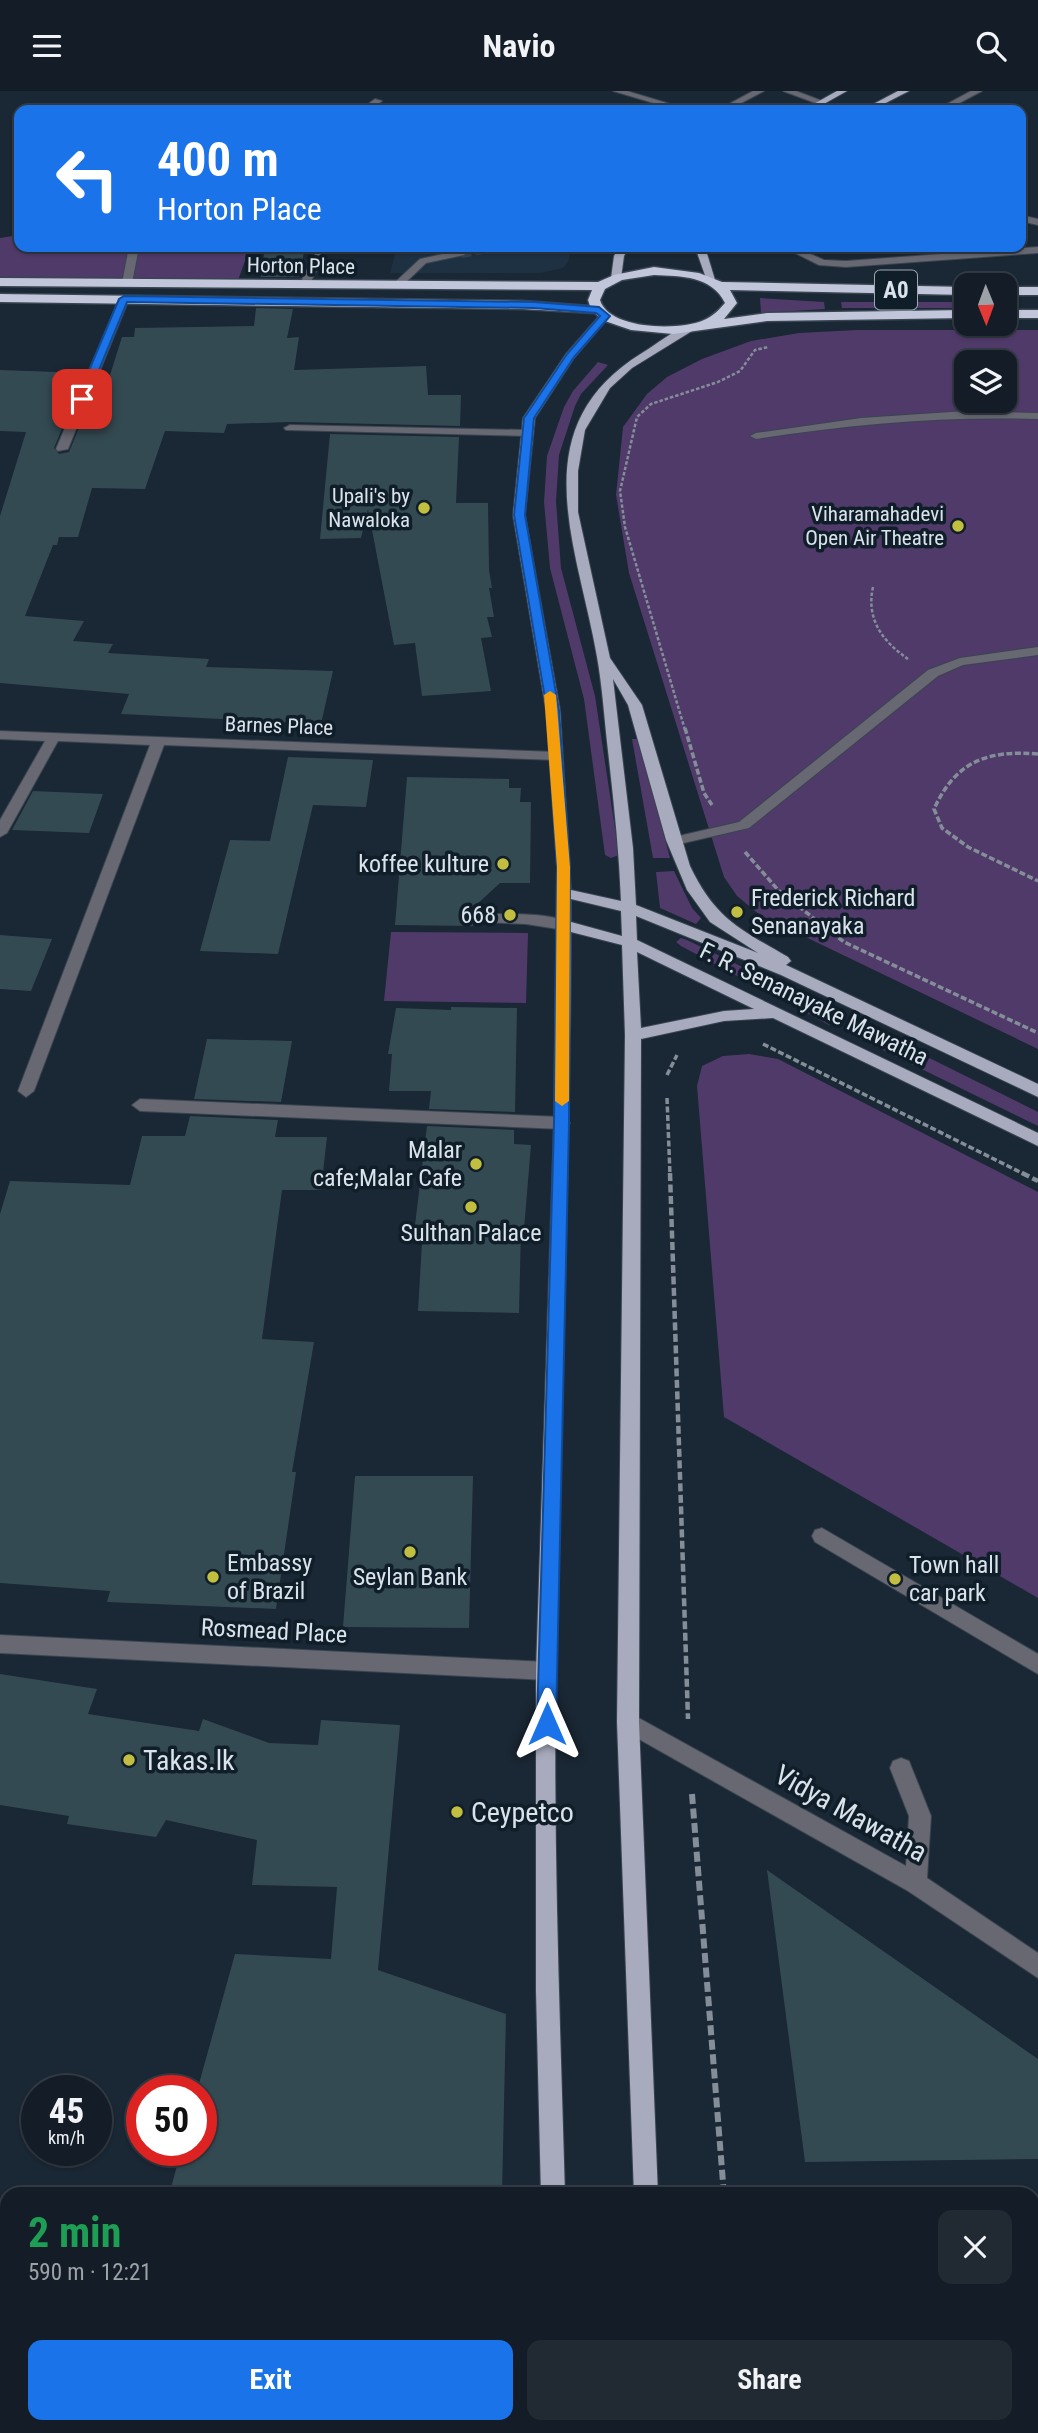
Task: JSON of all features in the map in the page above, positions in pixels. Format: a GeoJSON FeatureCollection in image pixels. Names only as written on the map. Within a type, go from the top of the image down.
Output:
{"type":"FeatureCollection","features":[{"type":"Feature","properties":{"kind":"highway","name":"A0"},"geometry":{"type":"LineString","coordinates":[[601,286],[616,278],[654,271],[695,275],[716,284],[728,294],[731,303],[718,319],[704,325]]}},
{"type":"Feature","properties":{"kind":"highway","name":"Horton Place"},"geometry":{"type":"LineString","coordinates":[[0,282],[601,286]]}},
{"type":"Feature","properties":{"kind":"highway","name":"A0"},"geometry":{"type":"LineString","coordinates":[[716,284],[954,291]]}},
{"type":"Feature","properties":{"kind":"highway"},"geometry":{"type":"LineString","coordinates":[[601,286],[595,294],[594,302],[602,313]]}},
{"type":"Feature","properties":{"kind":"highway"},"geometry":{"type":"LineString","coordinates":[[1017,291],[1038,291]]}},
{"type":"Feature","properties":{"kind":"highway","name":"Horton Place"},"geometry":{"type":"LineString","coordinates":[[0,298],[523,305],[602,313]]}},
{"type":"Feature","properties":{"kind":"highway","name":"A0"},"geometry":{"type":"LineString","coordinates":[[602,313],[643,329],[688,329],[766,317],[954,314]]}},
{"type":"Feature","properties":{"kind":"highway"},"geometry":{"type":"LineString","coordinates":[[1017,314],[1038,314]]}},
{"type":"Feature","properties":{"kind":"main road"},"geometry":{"type":"LineString","coordinates":[[876,105],[905,91]]}},
{"type":"Feature","properties":{"kind":"main road"},"geometry":{"type":"LineString","coordinates":[[816,105],[839,93]]}},
{"type":"Feature","properties":{"kind":"main road"},"geometry":{"type":"LineString","coordinates":[[616,278],[621,252]]}},
{"type":"Feature","properties":{"kind":"main road"},"geometry":{"type":"LineString","coordinates":[[702,252],[716,284]]}},
{"type":"Feature","properties":{"kind":"main road"},"geometry":{"type":"LineString","coordinates":[[553,2187],[548,1991],[546,1671],[562,1123],[564,893],[553,710],[519,515],[529,418],[602,313]]}},
{"type":"Feature","properties":{"kind":"main road"},"geometry":{"type":"LineString","coordinates":[[646,2187],[628,1722],[633,1035],[631,943],[626,848],[604,658],[572,512],[572,471],[579,430],[606,386],[628,366],[688,329]]}},
{"type":"Feature","properties":{"kind":"main road"},"geometry":{"type":"LineString","coordinates":[[604,658],[635,702],[681,866],[694,892],[709,912],[734,932],[844,996]]}},
{"type":"Feature","properties":{"kind":"main road","name":"F. R. Senanayake Mawatha"},"geometry":{"type":"LineString","coordinates":[[564,893],[629,908],[844,996],[1038,1091]]}},
{"type":"Feature","properties":{"kind":"main road","name":"F. R. Senanayake Mawatha"},"geometry":{"type":"LineString","coordinates":[[564,925],[631,943],[1038,1140]]}},
{"type":"Feature","properties":{"kind":"main road"},"geometry":{"type":"LineString","coordinates":[[633,1035],[724,1016],[775,1013]]}},
{"type":"Feature","properties":{"kind":"street"},"geometry":{"type":"LineString","coordinates":[[617,91],[668,105]]}},
{"type":"Feature","properties":{"kind":"street"},"geometry":{"type":"LineString","coordinates":[[732,105],[760,91]]}},
{"type":"Feature","properties":{"kind":"street"},"geometry":{"type":"LineString","coordinates":[[787,91],[821,102]]}},
{"type":"Feature","properties":{"kind":"street"},"geometry":{"type":"LineString","coordinates":[[823,91],[839,93]]}},
{"type":"Feature","properties":{"kind":"street"},"geometry":{"type":"LineString","coordinates":[[950,105],[978,91]]}},
{"type":"Feature","properties":{"kind":"street"},"geometry":{"type":"LineString","coordinates":[[372,105],[378,101]]}},
{"type":"Feature","properties":{"kind":"street"},"geometry":{"type":"LineString","coordinates":[[127,283],[133,252]]}},
{"type":"Feature","properties":{"kind":"street"},"geometry":{"type":"LineString","coordinates":[[304,285],[321,252]]}},
{"type":"Feature","properties":{"kind":"street"},"geometry":{"type":"LineString","coordinates":[[799,252],[822,263],[846,264],[1011,252]]}},
{"type":"Feature","properties":{"kind":"street"},"geometry":{"type":"LineString","coordinates":[[396,286],[424,261],[461,253]]}},
{"type":"Feature","properties":{"kind":"street"},"geometry":{"type":"LineString","coordinates":[[62,449],[124,299]]}},
{"type":"Feature","properties":{"kind":"street"},"geometry":{"type":"LineString","coordinates":[[755,436],[845,421],[930,415],[1038,416]]}},
{"type":"Feature","properties":{"kind":"street"},"geometry":{"type":"LineString","coordinates":[[290,428],[527,433]]}},
{"type":"Feature","properties":{"kind":"street"},"geometry":{"type":"LineString","coordinates":[[675,841],[744,825],[933,673],[960,662],[1038,651]]}},
{"type":"Feature","properties":{"kind":"street","name":"Barnes Place"},"geometry":{"type":"LineString","coordinates":[[0,735],[556,756]]}},
{"type":"Feature","properties":{"kind":"street"},"geometry":{"type":"LineString","coordinates":[[0,833],[54,737]]}},
{"type":"Feature","properties":{"kind":"street"},"geometry":{"type":"LineString","coordinates":[[26,1091],[158,742]]}},
{"type":"Feature","properties":{"kind":"street"},"geometry":{"type":"LineString","coordinates":[[487,919],[526,919],[564,925]]}},
{"type":"Feature","properties":{"kind":"street"},"geometry":{"type":"LineString","coordinates":[[140,1105],[562,1123]]}},
{"type":"Feature","properties":{"kind":"street"},"geometry":{"type":"LineString","coordinates":[[822,1536],[1038,1665]]}},
{"type":"Feature","properties":{"kind":"street","name":"Rosmead Place"},"geometry":{"type":"LineString","coordinates":[[0,1644],[546,1671]]}},
{"type":"Feature","properties":{"kind":"street","name":"Vidya Mawatha"},"geometry":{"type":"LineString","coordinates":[[628,1722],[916,1883],[1038,1967]]}},
{"type":"Feature","properties":{"kind":"street"},"geometry":{"type":"LineString","coordinates":[[901,1767],[920,1816],[916,1883]]}},
{"type":"Feature","properties":{"kind":"path"},"geometry":{"type":"LineString","coordinates":[[778,345],[755,350],[746,367],[718,382],[650,404],[637,417],[620,491],[625,527],[704,793],[728,830],[779,891],[845,941],[1038,1033]]}},
{"type":"Feature","properties":{"kind":"path"},"geometry":{"type":"LineString","coordinates":[[873,587],[869,598],[874,623],[889,647],[933,673]]}},
{"type":"Feature","properties":{"kind":"path"},"geometry":{"type":"LineString","coordinates":[[1038,754],[1024,752],[984,756],[954,774],[942,789],[934,809],[942,828],[968,847],[1038,881]]}},
{"type":"Feature","properties":{"kind":"path"},"geometry":{"type":"LineString","coordinates":[[758,1041],[1038,1181]]}},
{"type":"Feature","properties":{"kind":"path"},"geometry":{"type":"LineString","coordinates":[[683,1044],[667,1073],[689,1756],[723,2187]]}},
{"type":"Feature","properties":{"kind":"shaded area"},"geometry":{"type":"Polygon","coordinates":[[[14,236],[14,252],[248,252],[237,283],[0,279],[0,238],[14,236]]]}},
{"type":"Feature","properties":{"kind":"shaded area"},"geometry":{"type":"Polygon","coordinates":[[[396,252],[571,252],[563,268],[541,273],[390,273],[396,252]]]}},
{"type":"Feature","properties":{"kind":"shaded area"},"geometry":{"type":"Polygon","coordinates":[[[760,298],[824,302],[825,309],[761,313],[760,298]]]}},
{"type":"Feature","properties":{"kind":"shaded area"},"geometry":{"type":"Polygon","coordinates":[[[841,302],[954,302],[954,308],[842,308],[841,302]]]}},
{"type":"Feature","properties":{"kind":"shaded area"},"geometry":{"type":"Polygon","coordinates":[[[857,330],[954,330],[954,336],[1017,336],[1017,330],[1038,330],[1038,1049],[760,915],[737,896],[724,877],[629,573],[616,495],[623,427],[647,394],[667,377],[702,359],[751,341],[799,333],[857,330]]]}},
{"type":"Feature","properties":{"kind":"shaded area"},"geometry":{"type":"Polygon","coordinates":[[[598,362],[608,365],[581,394],[575,406],[559,455],[556,501],[561,568],[595,696],[619,855],[611,858],[605,855],[584,699],[550,568],[544,502],[547,456],[564,407],[573,391],[598,362]]]}},
{"type":"Feature","properties":{"kind":"shaded area"},"geometry":{"type":"Polygon","coordinates":[[[632,739],[639,739],[670,858],[653,858],[632,739]]]}},
{"type":"Feature","properties":{"kind":"shaded area"},"geometry":{"type":"Polygon","coordinates":[[[674,871],[692,908],[701,918],[696,924],[660,908],[656,872],[674,871]]]}},
{"type":"Feature","properties":{"kind":"shaded area"},"geometry":{"type":"Polygon","coordinates":[[[391,932],[528,933],[526,1003],[384,1001],[391,932]]]}},
{"type":"Feature","properties":{"kind":"shaded area"},"geometry":{"type":"Polygon","coordinates":[[[681,938],[839,1014],[829,1025],[681,946],[676,942],[681,938]]]}},
{"type":"Feature","properties":{"kind":"shaded area"},"geometry":{"type":"Polygon","coordinates":[[[859,1023],[1038,1112],[1038,1126],[848,1033],[859,1023]]]}},
{"type":"Feature","properties":{"kind":"shaded area"},"geometry":{"type":"Polygon","coordinates":[[[749,1054],[778,1059],[1038,1192],[1038,1598],[724,1417],[697,1086],[702,1066],[723,1056],[749,1054]]]}},
{"type":"Feature","properties":{"kind":"building"},"geometry":{"type":"Polygon","coordinates":[[[264,252],[304,252],[299,277],[261,277],[264,252]]]}},
{"type":"Feature","properties":{"kind":"building"},"geometry":{"type":"Polygon","coordinates":[[[256,308],[293,309],[287,338],[299,337],[294,370],[426,366],[428,395],[461,395],[460,426],[290,422],[227,424],[224,433],[165,431],[145,489],[92,488],[78,537],[59,537],[57,545],[53,545],[25,616],[84,621],[73,641],[113,644],[108,653],[209,659],[206,667],[333,671],[321,724],[121,714],[129,694],[0,683],[0,516],[26,432],[0,431],[0,370],[85,373],[54,448],[59,454],[69,452],[101,374],[110,375],[122,337],[134,337],[135,328],[254,326],[256,308]]]}},
{"type":"Feature","properties":{"kind":"building"},"geometry":{"type":"Polygon","coordinates":[[[330,434],[459,437],[456,503],[488,503],[489,570],[492,588],[489,588],[494,617],[487,617],[492,637],[481,638],[491,691],[422,696],[415,643],[394,645],[368,509],[361,538],[320,539],[330,434]]]}},
{"type":"Feature","properties":{"kind":"building"},"geometry":{"type":"Polygon","coordinates":[[[288,757],[373,760],[366,807],[313,805],[278,954],[200,951],[230,840],[270,841],[288,757]]]}},
{"type":"Feature","properties":{"kind":"building"},"geometry":{"type":"Polygon","coordinates":[[[407,777],[509,779],[509,788],[521,788],[520,802],[531,802],[530,883],[500,883],[474,907],[473,926],[395,925],[407,777]]]}},
{"type":"Feature","properties":{"kind":"building"},"geometry":{"type":"Polygon","coordinates":[[[33,791],[103,794],[89,833],[12,830],[33,791]]]}},
{"type":"Feature","properties":{"kind":"building"},"geometry":{"type":"Polygon","coordinates":[[[0,935],[52,939],[31,991],[0,989],[0,935]]]}},
{"type":"Feature","properties":{"kind":"building"},"geometry":{"type":"Polygon","coordinates":[[[451,1007],[517,1008],[515,1112],[429,1109],[431,1091],[389,1091],[392,1054],[388,1054],[396,1008],[451,1010],[451,1007]]]}},
{"type":"Feature","properties":{"kind":"building"},"geometry":{"type":"Polygon","coordinates":[[[207,1039],[292,1041],[281,1102],[194,1099],[207,1039]]]}},
{"type":"Feature","properties":{"kind":"building"},"geometry":{"type":"Polygon","coordinates":[[[190,1116],[278,1120],[275,1137],[327,1137],[321,1190],[282,1190],[262,1339],[314,1342],[292,1472],[296,1472],[276,1609],[107,1602],[110,1591],[0,1583],[0,1214],[10,1181],[130,1185],[142,1136],[185,1136],[190,1116]]]}},
{"type":"Feature","properties":{"kind":"building"},"geometry":{"type":"Polygon","coordinates":[[[427,1126],[514,1130],[514,1144],[531,1145],[524,1229],[521,1229],[519,1313],[418,1311],[423,1225],[415,1225],[427,1126]]]}},
{"type":"Feature","properties":{"kind":"building","name":"Seylan Bank"},"geometry":{"type":"Polygon","coordinates":[[[355,1476],[473,1476],[469,1628],[343,1627],[355,1476]]]}},
{"type":"Feature","properties":{"kind":"building"},"geometry":{"type":"Polygon","coordinates":[[[0,1674],[97,1689],[88,1714],[199,1731],[203,1719],[269,1743],[318,1745],[321,1720],[400,1725],[378,1970],[506,2014],[502,2187],[171,2187],[177,2166],[217,2166],[217,2075],[201,2075],[235,1954],[331,1959],[337,1887],[252,1885],[257,1840],[166,1820],[156,1837],[67,1824],[69,1816],[0,1805],[0,1674]]]}},
{"type":"Feature","properties":{"kind":"building"},"geometry":{"type":"Polygon","coordinates":[[[767,1870],[1038,2059],[1038,2159],[805,2162],[767,1870]]]}},
{"type":"Feature","properties":{"kind":"tunnel"},"geometry":{"type":"LineString","coordinates":[[461,253],[466,252]]}},
{"type":"Feature","properties":{"kind":"slow traffic"},"geometry":{"type":"LineString","coordinates":[[550,695],[564,867],[562,1101]]}},
{"type":"Feature","properties":{"kind":"place","name":"Upali's by Nawaloka"},"geometry":{"type":"Point","coordinates":[424,508]}},
{"type":"Feature","properties":{"kind":"place","name":"Viharamahadevi Open Air Theatre"},"geometry":{"type":"Point","coordinates":[958,526]}},
{"type":"Feature","properties":{"kind":"place","name":"koffee kulture"},"geometry":{"type":"Point","coordinates":[503,864]}},
{"type":"Feature","properties":{"kind":"place","name":"Frederick Richard Senanayaka"},"geometry":{"type":"Point","coordinates":[737,912]}},
{"type":"Feature","properties":{"kind":"place","name":"668"},"geometry":{"type":"Point","coordinates":[510,915]}},
{"type":"Feature","properties":{"kind":"place","name":"Malar cafe;Malar Cafe"},"geometry":{"type":"Point","coordinates":[476,1164]}},
{"type":"Feature","properties":{"kind":"place","name":"Sulthan Palace"},"geometry":{"type":"Point","coordinates":[471,1207]}},
{"type":"Feature","properties":{"kind":"place","name":"Seylan Bank"},"geometry":{"type":"Point","coordinates":[410,1552]}},
{"type":"Feature","properties":{"kind":"place","name":"Embassy of Brazil"},"geometry":{"type":"Point","coordinates":[213,1577]}},
{"type":"Feature","properties":{"kind":"place","name":"Town hall car park"},"geometry":{"type":"Point","coordinates":[895,1579]}},
{"type":"Feature","properties":{"kind":"place","name":"Takas.lk"},"geometry":{"type":"Point","coordinates":[129,1760]}},
{"type":"Feature","properties":{"kind":"place","name":"Ceypetco"},"geometry":{"type":"Point","coordinates":[457,1812]}},
{"type":"Feature","properties":{"kind":"route"},"geometry":{"type":"LineString","coordinates":[[82,399],[124,299],[534,305],[599,310],[606,316],[570,356],[529,418],[519,515],[553,710],[564,867],[562,1123],[546,1671],[547,1724]]}}]}
